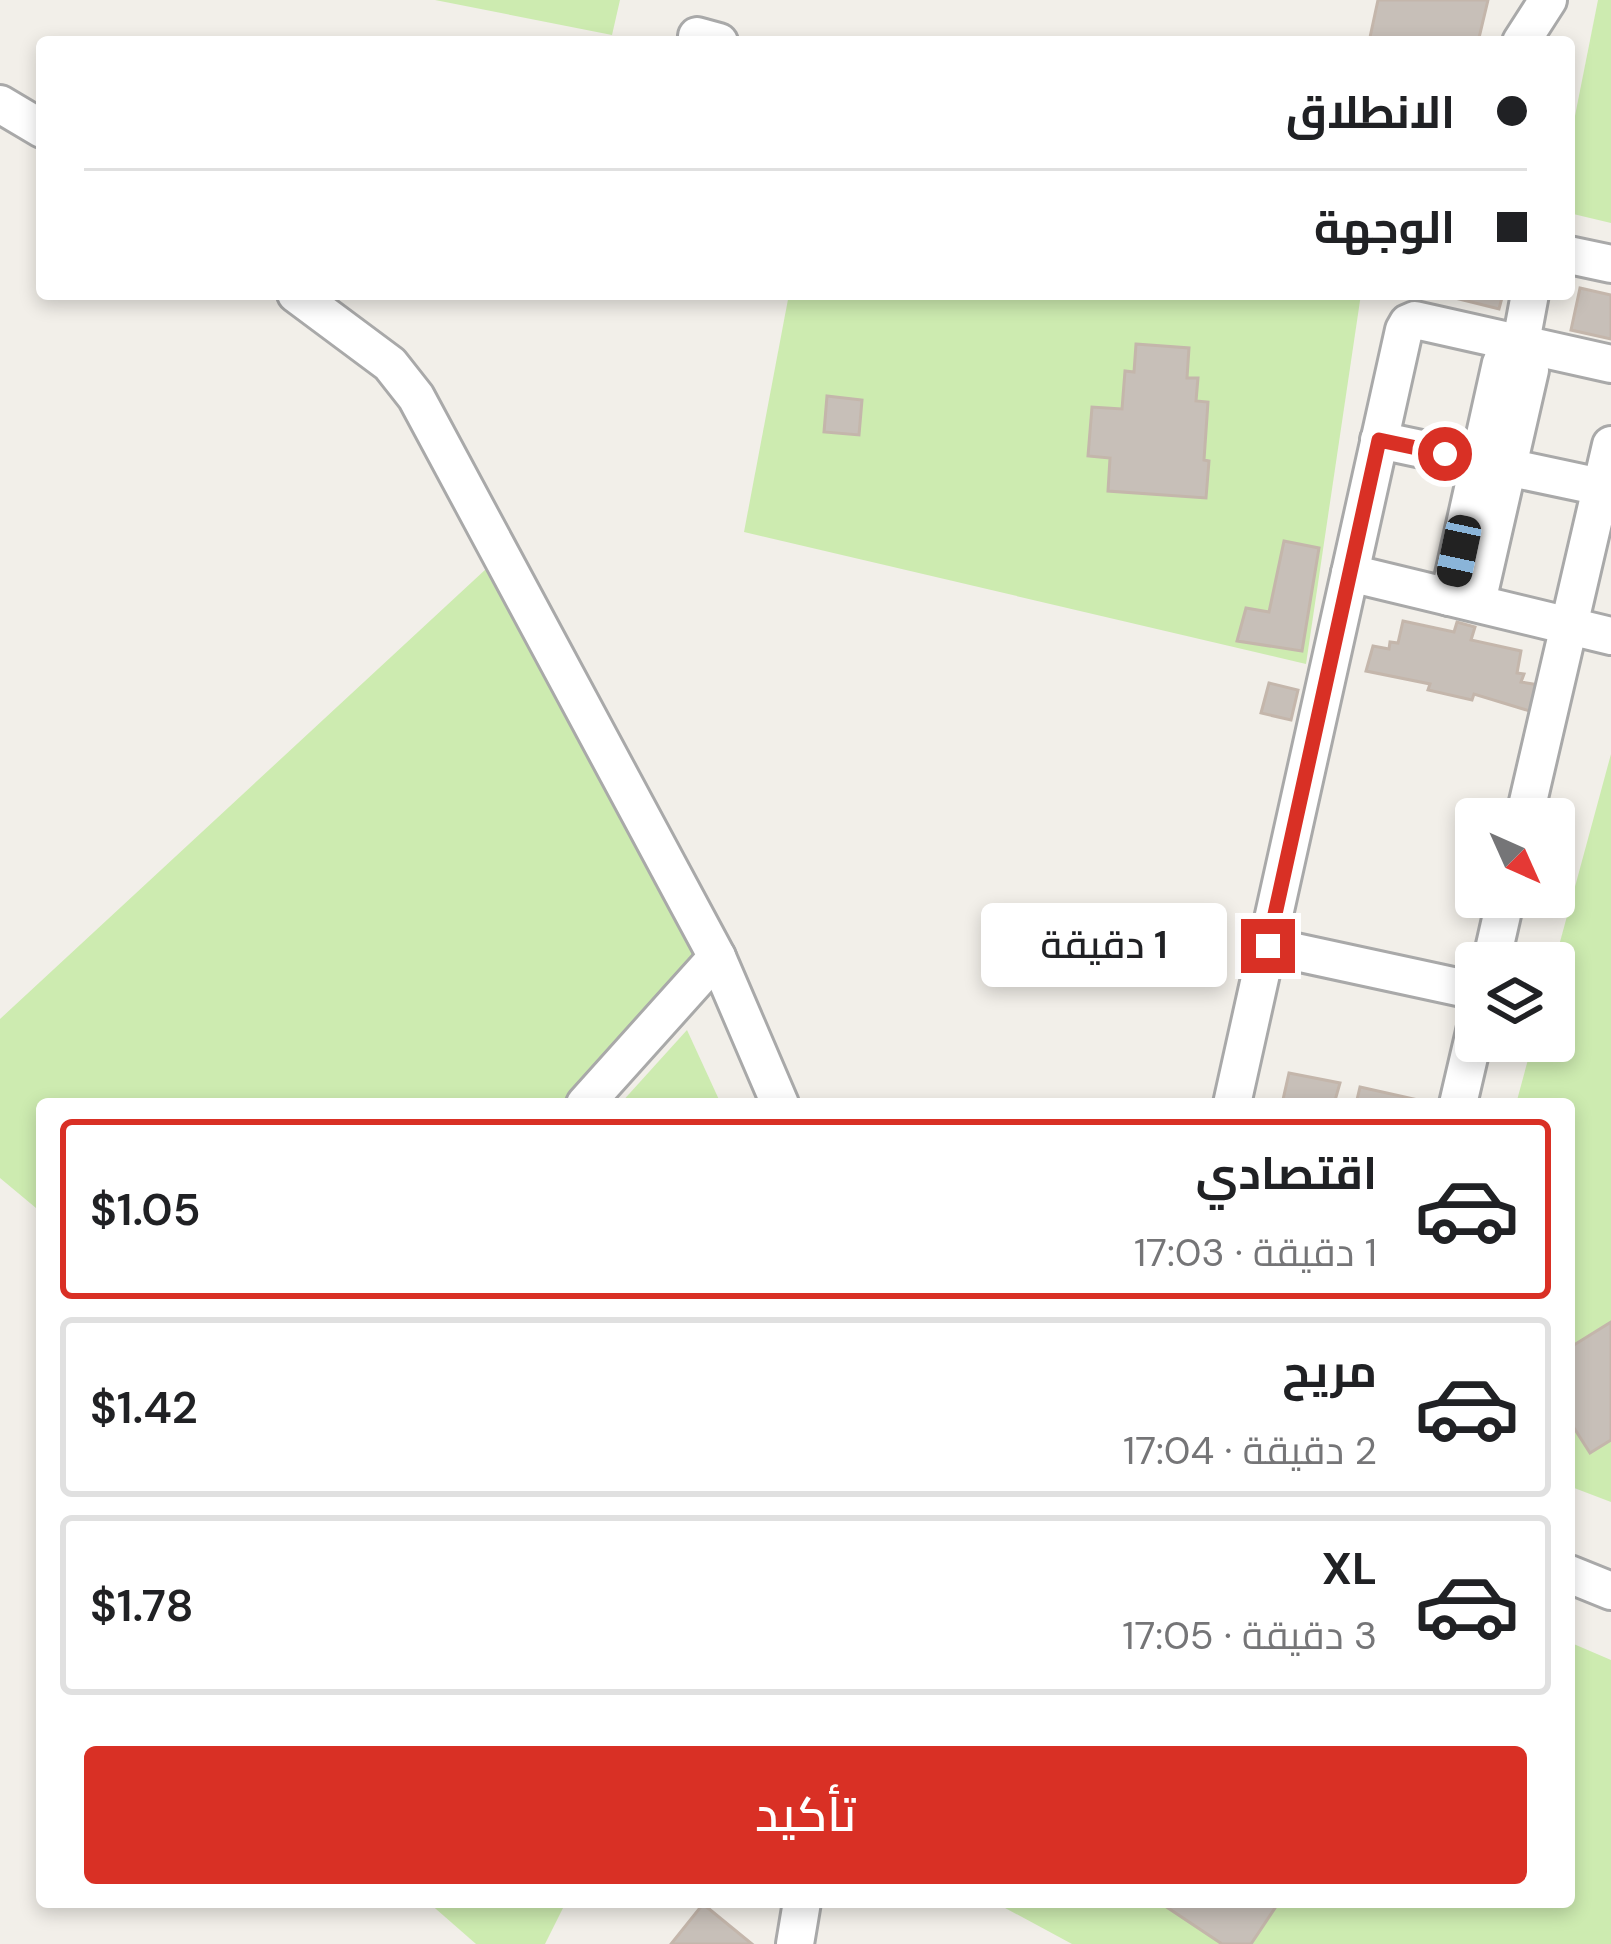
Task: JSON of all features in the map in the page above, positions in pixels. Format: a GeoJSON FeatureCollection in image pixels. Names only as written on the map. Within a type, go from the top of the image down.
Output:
{"type":"FeatureCollection","features":[{"type":"Feature","properties":{"kind":"street"},"geometry":{"type":"LineString","coordinates":[[1525,36],[1548,0]]}},
{"type":"Feature","properties":{"kind":"street"},"geometry":{"type":"LineString","coordinates":[[0,104],[36,125]]}},
{"type":"Feature","properties":{"kind":"street"},"geometry":{"type":"LineString","coordinates":[[1575,256],[1611,264]]}},
{"type":"Feature","properties":{"kind":"street"},"geometry":{"type":"LineString","coordinates":[[304,300],[390,364],[416,397],[716,957],[777,1098]]}},
{"type":"Feature","properties":{"kind":"street"},"geometry":{"type":"LineString","coordinates":[[1463,600],[1493,464],[1501,363],[1521,341],[1529,300]]}},
{"type":"Feature","properties":{"kind":"street"},"geometry":{"type":"LineString","coordinates":[[1233,1098],[1408,323],[1415,320],[1521,341],[1611,364]]}},
{"type":"Feature","properties":{"kind":"street"},"geometry":{"type":"LineString","coordinates":[[1379,440],[1493,464],[1602,507]]}},
{"type":"Feature","properties":{"kind":"street"},"geometry":{"type":"LineString","coordinates":[[1529,798],[1602,507],[1611,445]]}},
{"type":"Feature","properties":{"kind":"street"},"geometry":{"type":"LineString","coordinates":[[1350,573],[1611,636]]}},
{"type":"Feature","properties":{"kind":"street"},"geometry":{"type":"LineString","coordinates":[[1268,946],[1455,986]]}},
{"type":"Feature","properties":{"kind":"street"},"geometry":{"type":"LineString","coordinates":[[590,1098],[716,957]]}},
{"type":"Feature","properties":{"kind":"street"},"geometry":{"type":"LineString","coordinates":[[1459,1098],[1468,1062]]}},
{"type":"Feature","properties":{"kind":"street"},"geometry":{"type":"LineString","coordinates":[[1575,1576],[1611,1591]]}},
{"type":"Feature","properties":{"kind":"street"},"geometry":{"type":"LineString","coordinates":[[795,1944],[801,1908]]}},
{"type":"Feature","properties":{"kind":"green space"},"geometry":{"type":"Polygon","coordinates":[[[435,0],[620,0],[612,35],[435,0]]]}},
{"type":"Feature","properties":{"kind":"green space"},"geometry":{"type":"Polygon","coordinates":[[[1598,0],[1611,0],[1611,223],[1575,214],[1575,116],[1598,0]]]}},
{"type":"Feature","properties":{"kind":"green space"},"geometry":{"type":"Polygon","coordinates":[[[788,300],[1360,300],[1306,664],[744,532],[788,300]]]}},
{"type":"Feature","properties":{"kind":"green space"},"geometry":{"type":"Polygon","coordinates":[[[486,569],[703,959],[577,1098],[36,1098],[36,1208],[0,1178],[0,1019],[486,569]]]}},
{"type":"Feature","properties":{"kind":"green space"},"geometry":{"type":"Polygon","coordinates":[[[1611,754],[1611,1502],[1575,1488],[1575,1098],[1518,1098],[1527,1062],[1575,1062],[1575,942],[1560,942],[1566,918],[1575,918],[1575,887],[1611,754]]]}},
{"type":"Feature","properties":{"kind":"green space"},"geometry":{"type":"Polygon","coordinates":[[[687,1030],[718,1098],[625,1098],[687,1030]]]}},
{"type":"Feature","properties":{"kind":"green space"},"geometry":{"type":"Polygon","coordinates":[[[1575,1645],[1611,1660],[1611,1944],[1072,1944],[1005,1908],[1575,1908],[1575,1645]]]}},
{"type":"Feature","properties":{"kind":"green space"},"geometry":{"type":"Polygon","coordinates":[[[435,1908],[563,1908],[545,1944],[476,1944],[435,1908]]]}},
{"type":"Feature","properties":{"kind":"building"},"geometry":{"type":"Polygon","coordinates":[[[1378,0],[1488,0],[1479,36],[1370,36],[1378,0]]]}},
{"type":"Feature","properties":{"kind":"building"},"geometry":{"type":"Polygon","coordinates":[[[1580,288],[1611,295],[1611,339],[1571,330],[1580,288]]]}},
{"type":"Feature","properties":{"kind":"building"},"geometry":{"type":"Polygon","coordinates":[[[1463,300],[1501,300],[1499,309],[1463,300]]]}},
{"type":"Feature","properties":{"kind":"building"},"geometry":{"type":"Polygon","coordinates":[[[1136,344],[1189,348],[1187,378],[1198,378],[1196,401],[1208,402],[1206,498],[1108,491],[1110,458],[1088,456],[1092,407],[1122,409],[1125,371],[1134,372],[1136,344]]]}},
{"type":"Feature","properties":{"kind":"building"},"geometry":{"type":"Polygon","coordinates":[[[827,396],[862,400],[859,435],[824,432],[827,396]]]}},
{"type":"Feature","properties":{"kind":"building"},"geometry":{"type":"Polygon","coordinates":[[[1284,541],[1319,548],[1302,651],[1237,641],[1246,608],[1269,612],[1284,541]]]}},
{"type":"Feature","properties":{"kind":"building"},"geometry":{"type":"Polygon","coordinates":[[[1403,621],[1454,632],[1457,622],[1475,627],[1471,640],[1521,651],[1517,673],[1524,674],[1521,682],[1539,685],[1533,712],[1474,694],[1472,700],[1428,690],[1430,684],[1366,671],[1373,646],[1389,649],[1390,642],[1398,643],[1403,621]]]}},
{"type":"Feature","properties":{"kind":"building"},"geometry":{"type":"Polygon","coordinates":[[[1269,683],[1298,690],[1291,720],[1261,713],[1269,683]]]}},
{"type":"Feature","properties":{"kind":"building"},"geometry":{"type":"Polygon","coordinates":[[[1289,1073],[1340,1083],[1336,1098],[1283,1098],[1289,1073]]]}},
{"type":"Feature","properties":{"kind":"building"},"geometry":{"type":"Polygon","coordinates":[[[1360,1087],[1410,1098],[1357,1098],[1360,1087]]]}},
{"type":"Feature","properties":{"kind":"building"},"geometry":{"type":"Polygon","coordinates":[[[1611,1322],[1611,1440],[1590,1453],[1575,1429],[1575,1344],[1611,1322]]]}},
{"type":"Feature","properties":{"kind":"building"},"geometry":{"type":"Polygon","coordinates":[[[700,1908],[708,1908],[752,1944],[671,1944],[700,1908]]]}},
{"type":"Feature","properties":{"kind":"building"},"geometry":{"type":"Polygon","coordinates":[[[1168,1908],[1275,1908],[1251,1944],[1222,1944],[1168,1908]]]}},
{"type":"Feature","properties":{"kind":"route"},"geometry":{"type":"LineString","coordinates":[[1268,946],[1379,440],[1445,454]]}}]}
